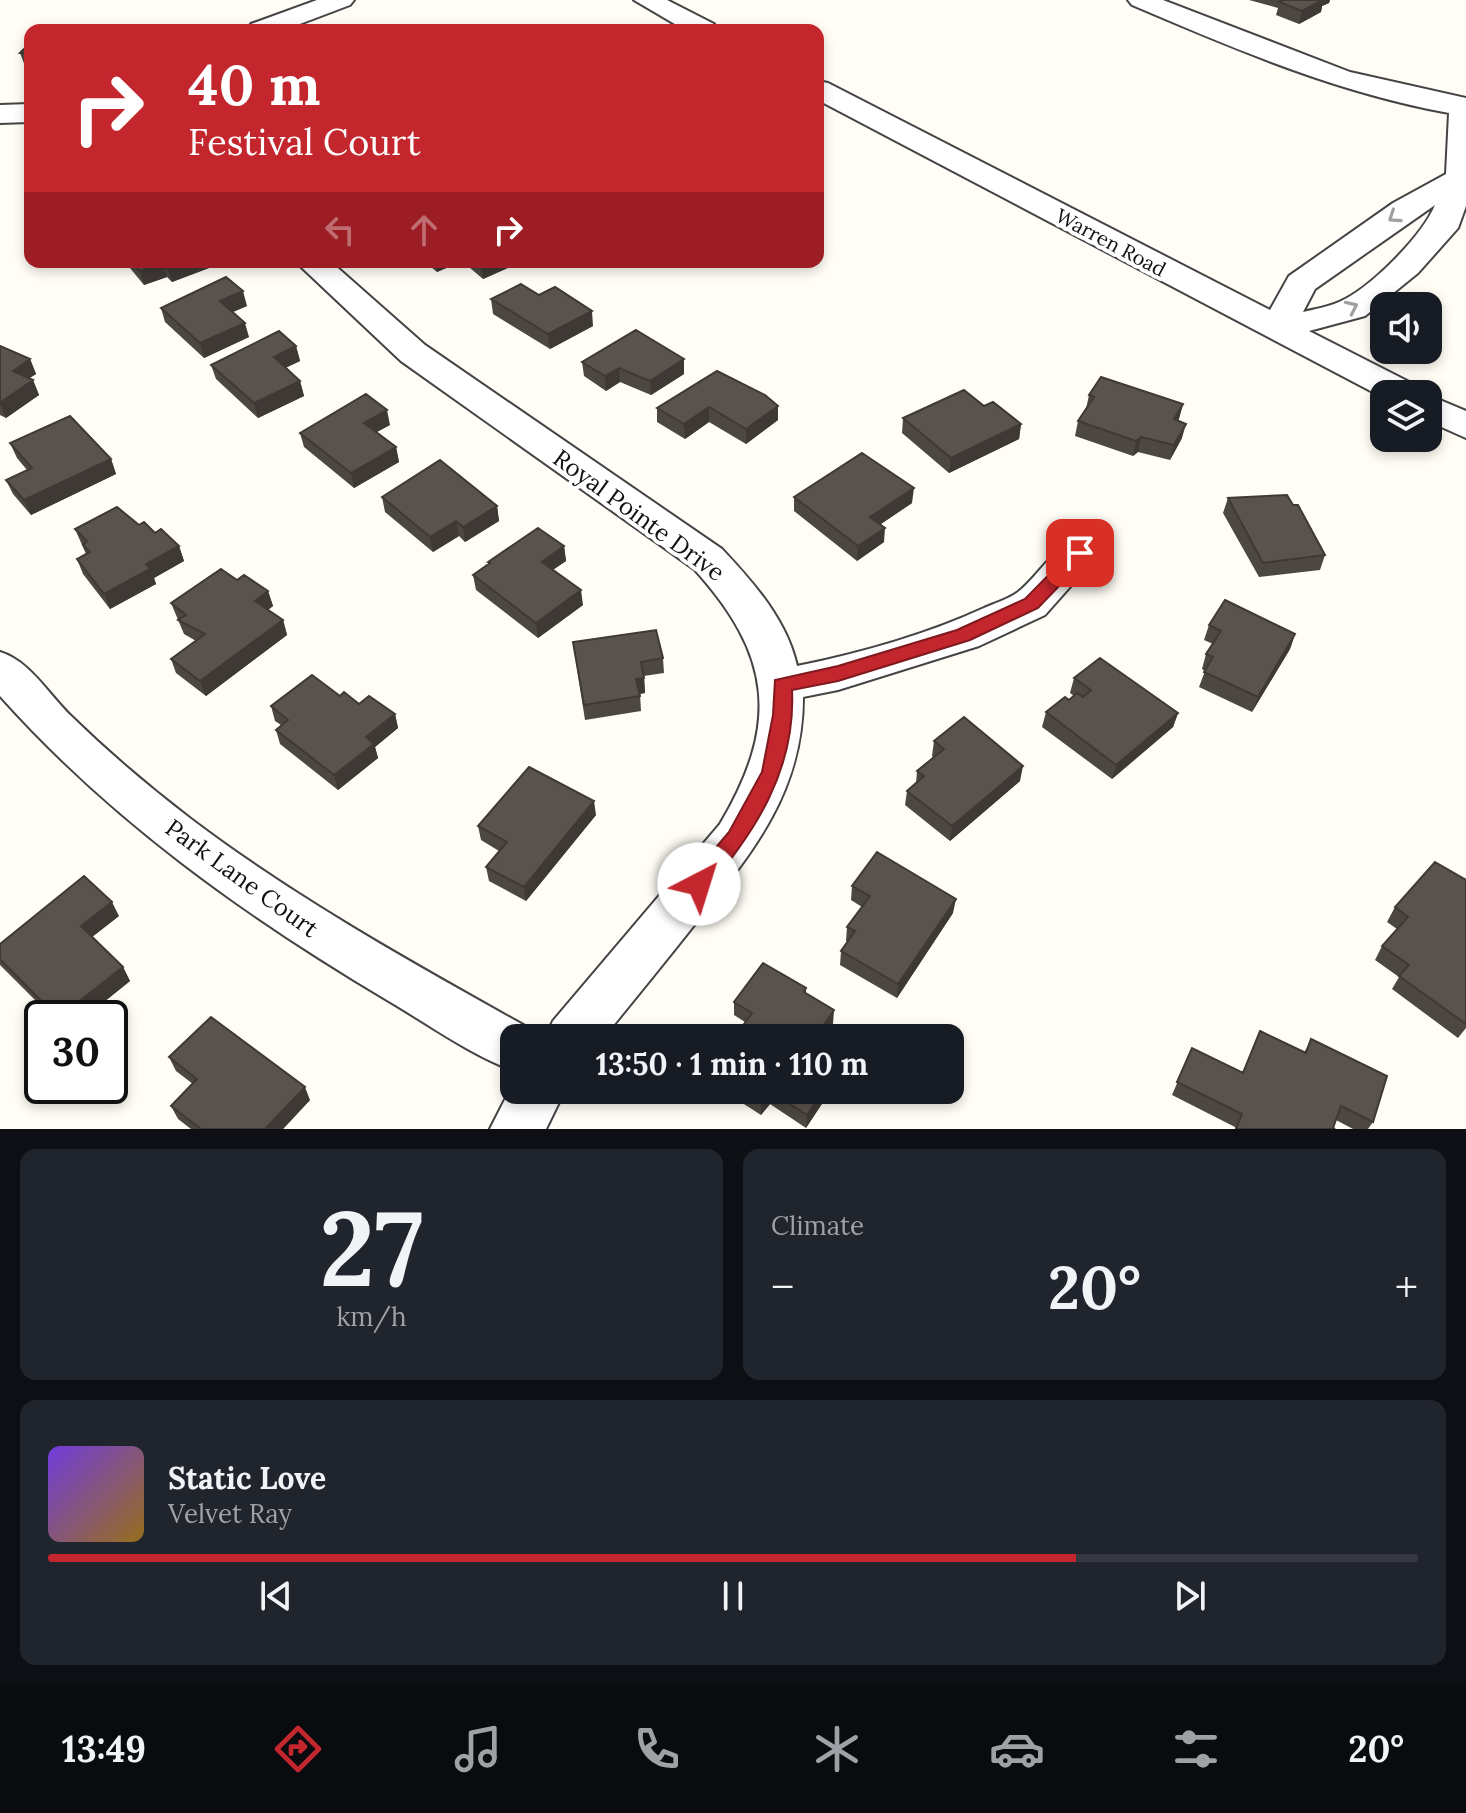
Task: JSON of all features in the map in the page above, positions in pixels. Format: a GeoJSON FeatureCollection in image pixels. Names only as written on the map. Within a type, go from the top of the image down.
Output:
{"type":"FeatureCollection","features":[{"type":"Feature","properties":{"kind":"street"},"geometry":{"type":"LineString","coordinates":[[249,24],[276,0]]}},
{"type":"Feature","properties":{"kind":"street"},"geometry":{"type":"LineString","coordinates":[[276,24],[341,0]]}},
{"type":"Feature","properties":{"kind":"street"},"geometry":{"type":"LineString","coordinates":[[647,0],[693,24]]}},
{"type":"Feature","properties":{"kind":"street"},"geometry":{"type":"LineString","coordinates":[[1141,0],[1310,70],[1380,91],[1464,107],[1461,178],[1442,228],[1407,266],[1353,309],[1277,329]]}},
{"type":"Feature","properties":{"kind":"street","name":"Warren Road"},"geometry":{"type":"LineString","coordinates":[[824,92],[1377,380]]}},
{"type":"Feature","properties":{"kind":"street"},"geometry":{"type":"LineString","coordinates":[[0,114],[24,113]]}},
{"type":"Feature","properties":{"kind":"street"},"geometry":{"type":"LineString","coordinates":[[1277,329],[1301,283],[1404,210],[1461,178]]}},
{"type":"Feature","properties":{"kind":"street","name":"Royal Pointe Drive"},"geometry":{"type":"LineString","coordinates":[[319,268],[424,361],[708,559],[735,584],[757,614],[772,647],[782,685],[780,743],[773,772],[755,810],[737,838],[583,1024]]}},
{"type":"Feature","properties":{"kind":"street"},"geometry":{"type":"LineString","coordinates":[[1442,413],[1466,426]]}},
{"type":"Feature","properties":{"kind":"street"},"geometry":{"type":"LineString","coordinates":[[782,685],[838,674],[964,635],[1031,604],[1080,553]]}},
{"type":"Feature","properties":{"kind":"street","name":"Park Lane Court"},"geometry":{"type":"LineString","coordinates":[[0,668],[75,747],[134,799],[225,871],[367,963],[500,1039]]}},
{"type":"Feature","properties":{"kind":"street"},"geometry":{"type":"LineString","coordinates":[[517,1129],[530,1104]]}},
{"type":"Feature","properties":{"kind":"building"},"geometry":{"type":"Polygon","coordinates":[[[1322,0],[1302,11],[1279,2],[1322,0]]]}},
{"type":"Feature","properties":{"kind":"building"},"geometry":{"type":"Polygon","coordinates":[[[226,277],[243,291],[220,301],[245,323],[200,343],[161,308],[226,277]]]}},
{"type":"Feature","properties":{"kind":"building"},"geometry":{"type":"Polygon","coordinates":[[[521,284],[539,295],[555,287],[592,311],[548,334],[491,299],[521,284]]]}},
{"type":"Feature","properties":{"kind":"building"},"geometry":{"type":"Polygon","coordinates":[[[636,330],[684,359],[650,381],[619,368],[605,376],[582,362],[636,330]]]}},
{"type":"Feature","properties":{"kind":"building"},"geometry":{"type":"Polygon","coordinates":[[[279,331],[296,346],[274,357],[300,381],[254,403],[211,365],[279,331]]]}},
{"type":"Feature","properties":{"kind":"building"},"geometry":{"type":"Polygon","coordinates":[[[0,346],[30,359],[13,371],[33,380],[0,403],[0,346]]]}},
{"type":"Feature","properties":{"kind":"building"},"geometry":{"type":"Polygon","coordinates":[[[717,371],[765,395],[778,406],[746,429],[709,407],[684,424],[657,408],[717,371]]]}},
{"type":"Feature","properties":{"kind":"building"},"geometry":{"type":"Polygon","coordinates":[[[1101,377],[1183,404],[1174,419],[1186,424],[1174,445],[1141,437],[1136,441],[1078,421],[1094,397],[1089,395],[1101,377]]]}},
{"type":"Feature","properties":{"kind":"building"},"geometry":{"type":"Polygon","coordinates":[[[964,390],[984,406],[993,402],[1021,424],[951,458],[903,418],[964,390]]]}},
{"type":"Feature","properties":{"kind":"building"},"geometry":{"type":"Polygon","coordinates":[[[366,394],[387,410],[364,423],[396,447],[351,473],[300,433],[366,394]]]}},
{"type":"Feature","properties":{"kind":"building"},"geometry":{"type":"Polygon","coordinates":[[[70,416],[111,459],[24,500],[6,480],[32,468],[10,443],[70,416]]]}},
{"type":"Feature","properties":{"kind":"building"},"geometry":{"type":"Polygon","coordinates":[[[862,453],[914,488],[870,517],[885,528],[858,546],[794,497],[862,453]]]}},
{"type":"Feature","properties":{"kind":"building"},"geometry":{"type":"Polygon","coordinates":[[[440,460],[497,506],[463,527],[456,521],[430,537],[382,497],[440,460]]]}},
{"type":"Feature","properties":{"kind":"building"},"geometry":{"type":"Polygon","coordinates":[[[1287,495],[1293,505],[1298,505],[1325,555],[1263,563],[1228,498],[1287,495]]]}},
{"type":"Feature","properties":{"kind":"building"},"geometry":{"type":"Polygon","coordinates":[[[117,507],[139,525],[144,522],[155,533],[161,529],[179,546],[146,564],[150,569],[104,594],[77,559],[90,552],[83,545],[87,541],[75,529],[117,507]]]}},
{"type":"Feature","properties":{"kind":"building"},"geometry":{"type":"Polygon","coordinates":[[[538,528],[564,546],[542,562],[581,590],[536,623],[473,575],[538,528]]]}},
{"type":"Feature","properties":{"kind":"building"},"geometry":{"type":"Polygon","coordinates":[[[221,569],[237,580],[244,575],[268,591],[255,601],[283,620],[200,681],[171,659],[205,634],[178,620],[186,615],[171,603],[221,569]]]}},
{"type":"Feature","properties":{"kind":"building"},"geometry":{"type":"Polygon","coordinates":[[[1225,600],[1295,634],[1258,697],[1204,672],[1213,657],[1206,654],[1221,631],[1209,625],[1225,600]]]}},
{"type":"Feature","properties":{"kind":"building"},"geometry":{"type":"Polygon","coordinates":[[[656,630],[663,658],[641,662],[644,678],[636,679],[640,696],[584,705],[573,642],[656,630]]]}},
{"type":"Feature","properties":{"kind":"building"},"geometry":{"type":"Polygon","coordinates":[[[1100,658],[1178,713],[1116,765],[1046,712],[1065,697],[1069,700],[1077,693],[1083,697],[1091,690],[1074,678],[1100,658]]]}},
{"type":"Feature","properties":{"kind":"building"},"geometry":{"type":"Polygon","coordinates":[[[312,675],[340,696],[344,692],[359,704],[369,696],[395,714],[366,737],[374,744],[334,775],[276,730],[288,720],[271,706],[312,675]]]}},
{"type":"Feature","properties":{"kind":"building"},"geometry":{"type":"Polygon","coordinates":[[[964,717],[1023,766],[952,826],[907,791],[924,776],[917,771],[944,749],[934,741],[964,717]]]}},
{"type":"Feature","properties":{"kind":"building"},"geometry":{"type":"Polygon","coordinates":[[[529,767],[594,801],[524,887],[486,867],[507,842],[478,826],[529,767]]]}},
{"type":"Feature","properties":{"kind":"building"},"geometry":{"type":"Polygon","coordinates":[[[877,852],[956,899],[898,984],[841,951],[855,931],[847,927],[870,896],[852,886],[877,852]]]}},
{"type":"Feature","properties":{"kind":"building"},"geometry":{"type":"Polygon","coordinates":[[[1435,862],[1466,880],[1466,1024],[1399,976],[1409,965],[1382,946],[1408,917],[1395,907],[1435,862]]]}},
{"type":"Feature","properties":{"kind":"building"},"geometry":{"type":"Polygon","coordinates":[[[84,876],[112,902],[81,926],[123,967],[81,1000],[40,1000],[0,959],[0,944],[84,876]]]}},
{"type":"Feature","properties":{"kind":"building"},"geometry":{"type":"Polygon","coordinates":[[[763,963],[806,988],[804,992],[834,1010],[824,1024],[744,1024],[752,1013],[734,1002],[763,963]]]}},
{"type":"Feature","properties":{"kind":"building"},"geometry":{"type":"Polygon","coordinates":[[[211,1017],[305,1087],[265,1129],[201,1129],[171,1106],[197,1079],[169,1057],[211,1017]]]}},
{"type":"Feature","properties":{"kind":"building"},"geometry":{"type":"Polygon","coordinates":[[[1260,1031],[1306,1053],[1311,1039],[1387,1076],[1373,1122],[1341,1106],[1335,1129],[1236,1129],[1242,1114],[1177,1082],[1192,1048],[1243,1073],[1260,1031]]]}},
{"type":"Feature","properties":{"kind":"building"},"geometry":{"type":"Polygon","coordinates":[[[790,1104],[814,1104],[807,1115],[790,1104]]]}},
{"type":"Feature","properties":{"kind":"route"},"geometry":{"type":"LineString","coordinates":[[699,884],[737,838],[773,772],[783,715],[782,685],[838,674],[964,635],[1031,604],[1080,553]]}}]}
